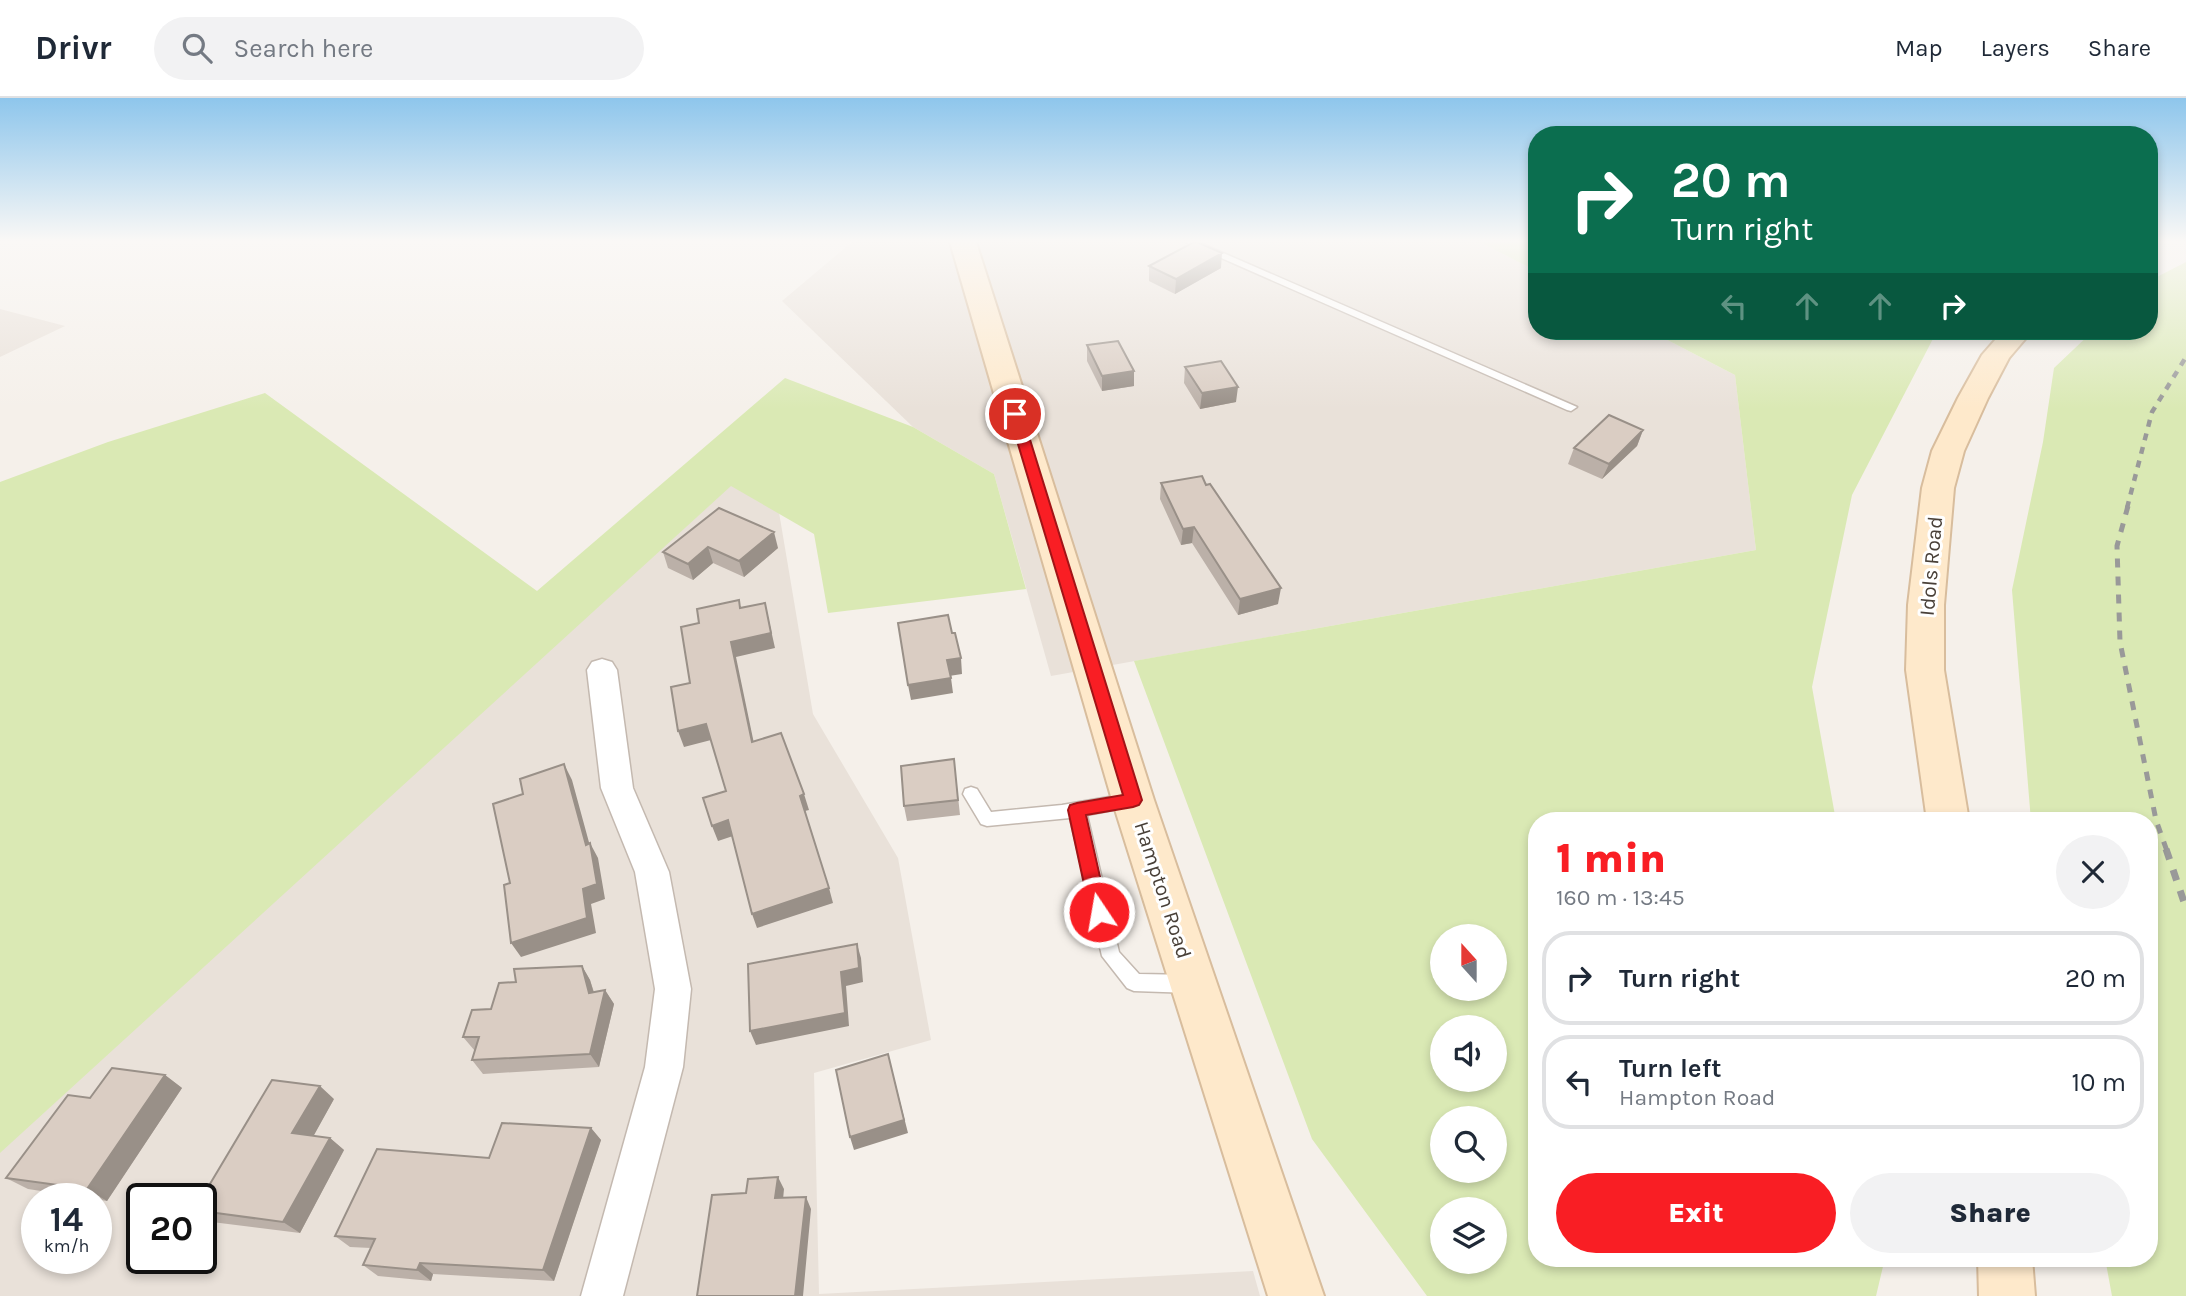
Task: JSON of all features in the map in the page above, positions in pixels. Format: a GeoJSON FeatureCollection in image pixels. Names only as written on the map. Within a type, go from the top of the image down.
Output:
{"type":"FeatureCollection","features":[{"type":"Feature","properties":{"kind":"main road","name":"Hampton Road"},"geometry":{"type":"LineString","coordinates":[[980,298],[1133,800],[1296,1296]]}},
{"type":"Feature","properties":{"kind":"main road","name":"Idols Road"},"geometry":{"type":"LineString","coordinates":[[1947,812],[1925,670],[1926,606],[1937,488],[1948,451],[1973,398],[1997,355],[2010,340]]}},
{"type":"Feature","properties":{"kind":"main road"},"geometry":{"type":"LineString","coordinates":[[2005,1267],[2007,1296]]}},
{"type":"Feature","properties":{"kind":"street"},"geometry":{"type":"LineString","coordinates":[[602,670],[617,788],[652,872],[673,989],[664,1068],[602,1296]]}},
{"type":"Feature","properties":{"kind":"lane"},"geometry":{"type":"LineString","coordinates":[[1319,298],[1571,407]]}},
{"type":"Feature","properties":{"kind":"lane"},"geometry":{"type":"LineString","coordinates":[[971,794],[988,820],[1077,810],[1133,800]]}},
{"type":"Feature","properties":{"kind":"lane"},"geometry":{"type":"LineString","coordinates":[[1077,810],[1111,956],[1134,982],[1194,984]]}},
{"type":"Feature","properties":{"kind":"shaded area"},"geometry":{"type":"Polygon","coordinates":[[[786,298],[1528,298],[1528,340],[1667,340],[1735,375],[1756,550],[1051,676],[994,474],[913,427],[782,301],[786,298]]]}},
{"type":"Feature","properties":{"kind":"shaded area"},"geometry":{"type":"Polygon","coordinates":[[[0,309],[65,326],[0,357],[0,309]]]}},
{"type":"Feature","properties":{"kind":"shaded area"},"geometry":{"type":"Polygon","coordinates":[[[769,453],[813,714],[898,858],[931,1040],[814,1073],[819,1294],[1253,1271],[1260,1296],[0,1296],[0,1103],[769,453]]]}},
{"type":"Feature","properties":{"kind":"green space"},"geometry":{"type":"Polygon","coordinates":[[[2158,298],[2186,298],[2186,1296],[2112,1296],[2107,1267],[2158,1267],[2158,812],[2030,812],[2012,590],[2043,442],[2054,368],[2084,340],[2158,340],[2158,298]]]}},
{"type":"Feature","properties":{"kind":"green space"},"geometry":{"type":"Polygon","coordinates":[[[1667,340],[1932,340],[1852,495],[1812,687],[1834,812],[1528,812],[1528,1267],[1883,1267],[1876,1296],[1427,1296],[1312,1139],[1134,661],[1756,550],[1735,375],[1667,340]]]}},
{"type":"Feature","properties":{"kind":"green space"},"geometry":{"type":"Polygon","coordinates":[[[785,378],[913,427],[994,474],[1026,589],[828,613],[814,534],[731,486],[0,1153],[0,482],[108,442],[265,393],[537,591],[785,378]]]}},
{"type":"Feature","properties":{"kind":"building"},"geometry":{"type":"Polygon","coordinates":[[[1118,341],[1134,371],[1102,376],[1087,345],[1118,341]]]}},
{"type":"Feature","properties":{"kind":"building"},"geometry":{"type":"Polygon","coordinates":[[[1221,361],[1238,387],[1202,393],[1185,367],[1221,361]]]}},
{"type":"Feature","properties":{"kind":"building"},"geometry":{"type":"Polygon","coordinates":[[[1609,415],[1643,430],[1609,464],[1574,448],[1609,415]]]}},
{"type":"Feature","properties":{"kind":"building"},"geometry":{"type":"Polygon","coordinates":[[[1202,476],[1281,588],[1240,599],[1194,527],[1183,529],[1161,483],[1202,476]]]}},
{"type":"Feature","properties":{"kind":"building"},"geometry":{"type":"Polygon","coordinates":[[[719,508],[774,532],[739,561],[708,547],[688,564],[663,552],[719,508]]]}},
{"type":"Feature","properties":{"kind":"building"},"geometry":{"type":"Polygon","coordinates":[[[739,600],[740,608],[765,603],[771,633],[731,642],[752,742],[781,733],[804,794],[800,796],[829,888],[752,914],[728,820],[712,826],[703,798],[726,791],[706,724],[678,731],[671,687],[690,683],[681,627],[699,623],[697,609],[739,600]]]}},
{"type":"Feature","properties":{"kind":"building"},"geometry":{"type":"Polygon","coordinates":[[[948,615],[961,658],[947,660],[951,678],[908,685],[898,623],[948,615]]]}},
{"type":"Feature","properties":{"kind":"building"},"geometry":{"type":"Polygon","coordinates":[[[954,759],[958,800],[904,806],[901,766],[954,759]]]}},
{"type":"Feature","properties":{"kind":"building"},"geometry":{"type":"Polygon","coordinates":[[[564,764],[586,845],[590,843],[597,884],[583,889],[587,918],[511,943],[504,885],[510,883],[493,804],[523,794],[520,779],[564,764]]]}},
{"type":"Feature","properties":{"kind":"building"},"geometry":{"type":"Polygon","coordinates":[[[857,944],[859,968],[841,972],[845,1013],[750,1031],[748,964],[857,944]]]}},
{"type":"Feature","properties":{"kind":"building"},"geometry":{"type":"Polygon","coordinates":[[[582,966],[589,993],[605,990],[590,1054],[472,1060],[479,1037],[463,1037],[472,1010],[491,1009],[499,983],[516,982],[514,969],[582,966]]]}},
{"type":"Feature","properties":{"kind":"building"},"geometry":{"type":"Polygon","coordinates":[[[888,1054],[904,1120],[850,1137],[836,1070],[888,1054]]]}},
{"type":"Feature","properties":{"kind":"building"},"geometry":{"type":"Polygon","coordinates":[[[112,1068],[165,1075],[91,1183],[43,1183],[6,1178],[68,1095],[90,1098],[112,1068]]]}},
{"type":"Feature","properties":{"kind":"building"},"geometry":{"type":"Polygon","coordinates":[[[272,1080],[320,1086],[292,1133],[330,1138],[283,1222],[217,1213],[217,1183],[211,1183],[272,1080]]]}},
{"type":"Feature","properties":{"kind":"building"},"geometry":{"type":"Polygon","coordinates":[[[502,1123],[591,1128],[543,1270],[420,1263],[417,1270],[363,1265],[375,1239],[335,1236],[377,1149],[489,1158],[502,1123]]]}},
{"type":"Feature","properties":{"kind":"building"},"geometry":{"type":"Polygon","coordinates":[[[778,1177],[775,1198],[806,1197],[795,1296],[697,1296],[712,1195],[746,1193],[748,1179],[778,1177]]]}},
{"type":"Feature","properties":{"kind":"railway"},"geometry":{"type":"LineString","coordinates":[[2127,508],[2152,412],[2186,357]]}},
{"type":"Feature","properties":{"kind":"railway"},"geometry":{"type":"LineString","coordinates":[[2128,506],[2117,546],[2120,642],[2154,812]]}},
{"type":"Feature","properties":{"kind":"railway"},"geometry":{"type":"LineString","coordinates":[[2158,826],[2167,851]]}},
{"type":"Feature","properties":{"kind":"railway"},"geometry":{"type":"LineString","coordinates":[[2166,849],[2186,908]]}},
{"type":"Feature","properties":{"kind":"route"},"geometry":{"type":"LineString","coordinates":[[1015,414],[1133,800],[1077,810],[1099,912]]}}]}
